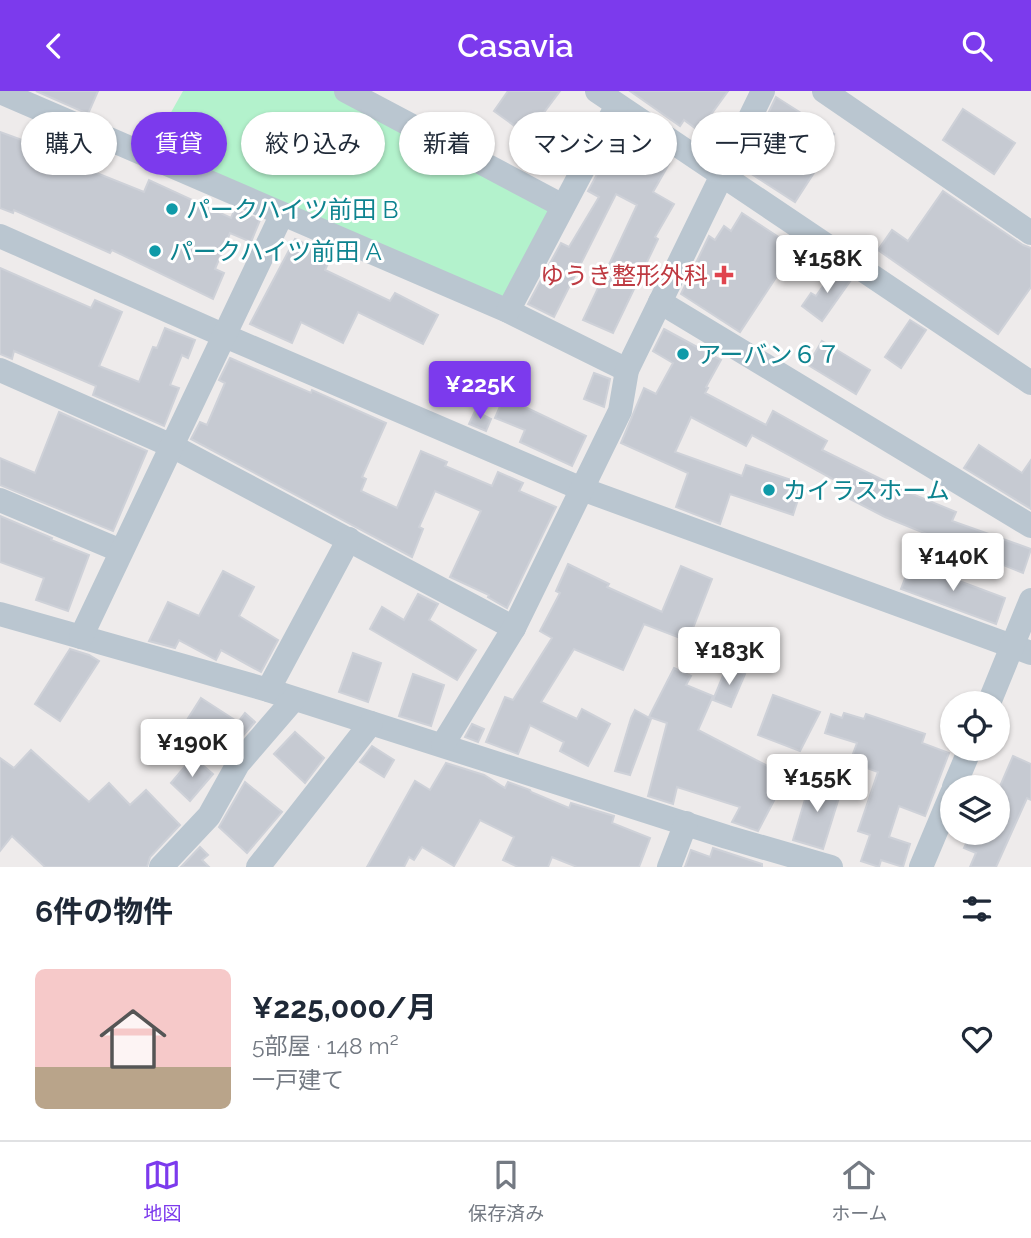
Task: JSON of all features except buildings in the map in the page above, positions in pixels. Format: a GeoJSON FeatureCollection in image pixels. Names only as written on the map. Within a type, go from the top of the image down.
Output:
{"type":"FeatureCollection","features":[{"type":"Feature","properties":{"kind":"street"},"geometry":{"type":"LineString","coordinates":[[346,91],[563,206]]}},
{"type":"Feature","properties":{"kind":"street"},"geometry":{"type":"LineString","coordinates":[[597,91],[691,153]]}},
{"type":"Feature","properties":{"kind":"street"},"geometry":{"type":"LineString","coordinates":[[752,112],[763,91]]}},
{"type":"Feature","properties":{"kind":"street"},"geometry":{"type":"LineString","coordinates":[[824,91],[1031,233]]}},
{"type":"Feature","properties":{"kind":"street"},"geometry":{"type":"LineString","coordinates":[[0,92],[508,311],[627,370]]}},
{"type":"Feature","properties":{"kind":"street"},"geometry":{"type":"LineString","coordinates":[[508,311],[617,105]]}},
{"type":"Feature","properties":{"kind":"street"},"geometry":{"type":"LineString","coordinates":[[443,744],[514,628],[621,411],[627,370],[721,175]]}},
{"type":"Feature","properties":{"kind":"street"},"geometry":{"type":"LineString","coordinates":[[725,175],[1031,383]]}},
{"type":"Feature","properties":{"kind":"street"},"geometry":{"type":"LineString","coordinates":[[81,637],[282,214]]}},
{"type":"Feature","properties":{"kind":"street"},"geometry":{"type":"LineString","coordinates":[[0,236],[582,489],[1022,650]]}},
{"type":"Feature","properties":{"kind":"street"},"geometry":{"type":"LineString","coordinates":[[660,302],[1031,526]]}},
{"type":"Feature","properties":{"kind":"street"},"geometry":{"type":"LineString","coordinates":[[0,370],[172,446],[514,628]]}},
{"type":"Feature","properties":{"kind":"street"},"geometry":{"type":"LineString","coordinates":[[0,499],[121,551]]}},
{"type":"Feature","properties":{"kind":"street"},"geometry":{"type":"LineString","coordinates":[[268,690],[349,539]]}},
{"type":"Feature","properties":{"kind":"street"},"geometry":{"type":"LineString","coordinates":[[996,691],[1022,650],[1031,600]]}},
{"type":"Feature","properties":{"kind":"street"},"geometry":{"type":"LineString","coordinates":[[0,614],[268,690],[831,867]]}},
{"type":"Feature","properties":{"kind":"street"},"geometry":{"type":"LineString","coordinates":[[161,867],[209,816],[238,764],[294,699]]}},
{"type":"Feature","properties":{"kind":"street"},"geometry":{"type":"LineString","coordinates":[[267,864],[371,723]]}},
{"type":"Feature","properties":{"kind":"street"},"geometry":{"type":"LineString","coordinates":[[921,867],[940,822]]}},
{"type":"Feature","properties":{"kind":"street"},"geometry":{"type":"LineString","coordinates":[[669,867],[686,823]]}},
{"type":"Feature","properties":{"kind":"green space"},"geometry":{"type":"Polygon","coordinates":[[[183,91],[346,91],[399,119],[399,175],[495,175],[495,170],[563,206],[508,311],[193,175],[227,175],[227,112],[171,112],[183,91]]]}},
{"type":"Feature","properties":{"kind":"place","name":"パークハイツ前田 B"},"geometry":{"type":"Point","coordinates":[172,209]}},
{"type":"Feature","properties":{"kind":"place","name":"パークハイツ前田 A"},"geometry":{"type":"Point","coordinates":[155,251]}},
{"type":"Feature","properties":{"kind":"place","name":"ゆうき整形外科"},"geometry":{"type":"Point","coordinates":[724,275]}},
{"type":"Feature","properties":{"kind":"place","name":"アーバン６７"},"geometry":{"type":"Point","coordinates":[683,354]}},
{"type":"Feature","properties":{"kind":"place","name":"カイラスホーム"},"geometry":{"type":"Point","coordinates":[769,490]}}]}
